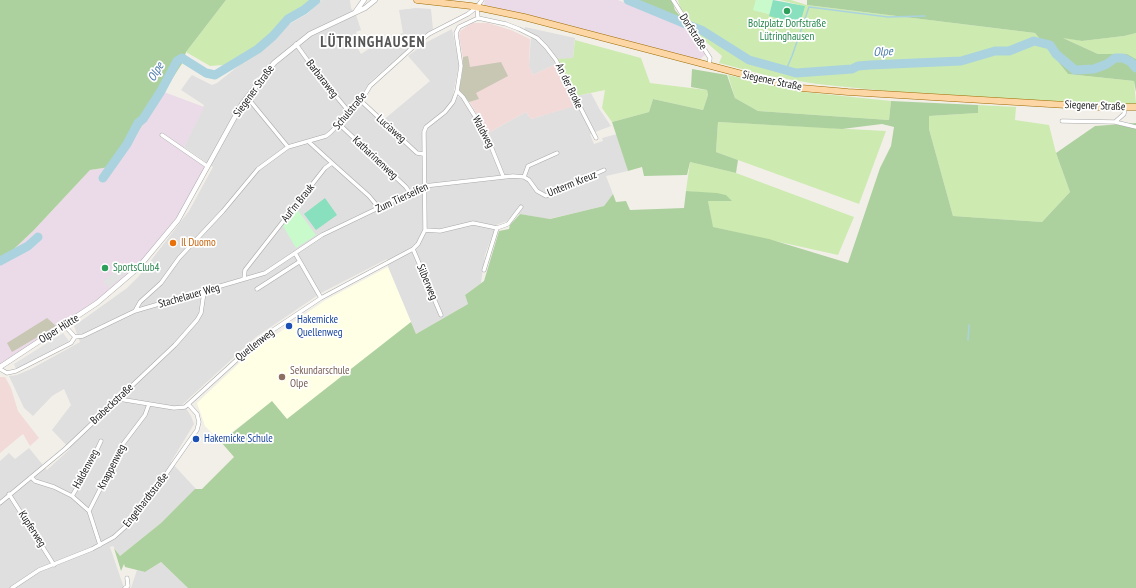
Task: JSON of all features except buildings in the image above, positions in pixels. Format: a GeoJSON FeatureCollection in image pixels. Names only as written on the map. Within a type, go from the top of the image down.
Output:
{"type":"FeatureCollection","features":[{"type":"Feature","properties":{"kind":"main road","name":"Siegener Straße"},"geometry":{"type":"LineString","coordinates":[[417,0],[477,7],[524,17],[709,66],[788,85],[819,90],[1100,107],[1136,107]]}},
{"type":"Feature","properties":{"kind":"street"},"geometry":{"type":"LineString","coordinates":[[358,9],[360,0]]}},
{"type":"Feature","properties":{"kind":"street"},"geometry":{"type":"LineString","coordinates":[[358,9],[364,0]]}},
{"type":"Feature","properties":{"kind":"street","name":"Siegener Straße"},"geometry":{"type":"LineString","coordinates":[[188,204],[207,166],[247,97],[274,63],[296,44],[323,26],[358,9],[365,8],[375,0]]}},
{"type":"Feature","properties":{"kind":"street"},"geometry":{"type":"LineString","coordinates":[[482,0],[477,7],[478,18],[459,27],[456,33],[461,66],[457,91],[453,102],[445,112],[426,127],[424,132],[423,154],[425,230],[440,232],[473,223],[497,228],[508,224],[521,207]]}},
{"type":"Feature","properties":{"kind":"street","name":"Dorfstraße"},"geometry":{"type":"LineString","coordinates":[[673,0],[710,58],[709,66]]}},
{"type":"Feature","properties":{"kind":"street","name":"Schulstraße"},"geometry":{"type":"LineString","coordinates":[[135,311],[140,302],[161,283],[187,249],[223,211],[258,169],[288,147],[326,136],[361,101],[370,86],[412,48],[430,34],[463,17],[477,7]]}},
{"type":"Feature","properties":{"kind":"street","name":"An der Broke"},"geometry":{"type":"LineString","coordinates":[[478,18],[506,24],[519,29],[537,38],[546,47],[556,60],[596,138]]}},
{"type":"Feature","properties":{"kind":"street","name":"Barbaraweg"},"geometry":{"type":"LineString","coordinates":[[296,44],[316,72],[350,113]]}},
{"type":"Feature","properties":{"kind":"street","name":"Waldweg"},"geometry":{"type":"LineString","coordinates":[[457,91],[463,97],[486,134],[503,176]]}},
{"type":"Feature","properties":{"kind":"street"},"geometry":{"type":"LineString","coordinates":[[247,97],[288,147]]}},
{"type":"Feature","properties":{"kind":"street","name":"Luciaweg"},"geometry":{"type":"LineString","coordinates":[[361,101],[417,153],[423,154]]}},
{"type":"Feature","properties":{"kind":"street"},"geometry":{"type":"LineString","coordinates":[[1115,122],[1124,114],[1126,107]]}},
{"type":"Feature","properties":{"kind":"street"},"geometry":{"type":"LineString","coordinates":[[1062,121],[1115,122],[1136,127]]}},
{"type":"Feature","properties":{"kind":"street","name":"Katharinenweg"},"geometry":{"type":"LineString","coordinates":[[339,124],[406,187],[410,193]]}},
{"type":"Feature","properties":{"kind":"street"},"geometry":{"type":"LineString","coordinates":[[162,135],[207,166]]}},
{"type":"Feature","properties":{"kind":"street"},"geometry":{"type":"LineString","coordinates":[[309,142],[369,196],[379,208]]}},
{"type":"Feature","properties":{"kind":"street"},"geometry":{"type":"LineString","coordinates":[[524,177],[528,166],[557,153]]}},
{"type":"Feature","properties":{"kind":"street","name":"Auf'm Brauk"},"geometry":{"type":"LineString","coordinates":[[244,279],[245,270],[265,243],[332,163]]}},
{"type":"Feature","properties":{"kind":"street","name":"Unterm Kreuz"},"geometry":{"type":"LineString","coordinates":[[524,177],[529,180],[541,195],[546,196],[604,170]]}},
{"type":"Feature","properties":{"kind":"street","name":"Zum Tierseifen"},"geometry":{"type":"LineString","coordinates":[[265,272],[295,254],[322,235],[424,186],[503,176],[524,177]]}},
{"type":"Feature","properties":{"kind":"street","name":"Olper Hütte"},"geometry":{"type":"LineString","coordinates":[[0,368],[65,326],[116,288],[138,268],[156,247],[188,204]]}},
{"type":"Feature","properties":{"kind":"street"},"geometry":{"type":"LineString","coordinates":[[484,270],[497,228]]}},
{"type":"Feature","properties":{"kind":"street","name":"Quellenweg"},"geometry":{"type":"LineString","coordinates":[[188,404],[253,344],[321,298],[413,249],[418,244],[425,230]]}},
{"type":"Feature","properties":{"kind":"street","name":"Silberweg"},"geometry":{"type":"LineString","coordinates":[[413,249],[441,315]]}},
{"type":"Feature","properties":{"kind":"street"},"geometry":{"type":"LineString","coordinates":[[295,254],[321,298]]}},
{"type":"Feature","properties":{"kind":"street"},"geometry":{"type":"LineString","coordinates":[[257,289],[299,262]]}},
{"type":"Feature","properties":{"kind":"street","name":"Stachelauer Weg"},"geometry":{"type":"LineString","coordinates":[[135,311],[204,292],[265,272]]}},
{"type":"Feature","properties":{"kind":"street","name":"Brabeckstraße"},"geometry":{"type":"LineString","coordinates":[[0,503],[119,399],[192,327],[201,313],[204,292]]}},
{"type":"Feature","properties":{"kind":"street"},"geometry":{"type":"LineString","coordinates":[[0,368],[7,373],[16,371],[71,343],[75,337],[90,334],[135,311]]}},
{"type":"Feature","properties":{"kind":"street"},"geometry":{"type":"LineString","coordinates":[[65,326],[75,337]]}},
{"type":"Feature","properties":{"kind":"street"},"geometry":{"type":"LineString","coordinates":[[119,399],[174,408],[182,408],[188,404]]}},
{"type":"Feature","properties":{"kind":"street","name":"Knappenweg"},"geometry":{"type":"LineString","coordinates":[[89,511],[123,444],[145,415],[149,404]]}},
{"type":"Feature","properties":{"kind":"street","name":"Engelhardtstraße"},"geometry":{"type":"LineString","coordinates":[[12,588],[30,574],[79,556],[114,537],[134,517],[197,430],[199,422],[197,414],[188,404]]}},
{"type":"Feature","properties":{"kind":"street","name":"Haldenweg"},"geometry":{"type":"LineString","coordinates":[[72,496],[87,471],[101,441]]}},
{"type":"Feature","properties":{"kind":"street","name":"Haldenweg"},"geometry":{"type":"LineString","coordinates":[[31,477],[35,481],[54,487],[72,496],[89,511]]}},
{"type":"Feature","properties":{"kind":"street","name":"Kupferweg"},"geometry":{"type":"LineString","coordinates":[[10,494],[54,565]]}},
{"type":"Feature","properties":{"kind":"street"},"geometry":{"type":"LineString","coordinates":[[89,511],[100,545]]}},
{"type":"Feature","properties":{"kind":"street"},"geometry":{"type":"LineString","coordinates":[[127,578],[126,587],[132,588]]}},
{"type":"Feature","properties":{"kind":"shaded area"},"geometry":{"type":"Polygon","coordinates":[[[322,0],[350,0],[351,8],[356,15],[361,30],[356,32],[359,40],[355,44],[361,54],[382,40],[403,33],[399,10],[416,8],[431,9],[433,29],[425,34],[370,82],[358,100],[381,122],[430,81],[408,56],[425,43],[452,29],[459,64],[453,95],[462,98],[476,122],[481,120],[488,133],[526,112],[531,119],[580,104],[576,96],[591,93],[611,126],[590,134],[594,144],[603,141],[602,138],[617,134],[628,171],[606,176],[613,194],[604,206],[549,219],[514,213],[507,221],[496,225],[485,255],[481,283],[465,295],[468,304],[416,334],[388,267],[387,259],[321,293],[256,337],[183,404],[191,416],[194,424],[171,462],[196,489],[161,523],[120,556],[113,546],[110,547],[124,588],[0,588],[0,461],[9,453],[15,459],[29,448],[47,470],[70,449],[52,430],[71,405],[64,389],[52,396],[33,416],[24,408],[9,376],[17,375],[31,369],[80,342],[74,326],[127,288],[139,276],[189,211],[213,167],[184,147],[204,105],[181,90],[192,75],[212,85],[217,83],[270,41],[282,28],[307,14],[322,0]]]}},
{"type":"Feature","properties":{"kind":"shaded area"},"geometry":{"type":"Polygon","coordinates":[[[485,0],[618,0],[687,27],[706,54],[699,60],[484,5],[485,0]]]}},
{"type":"Feature","properties":{"kind":"shaded area"},"geometry":{"type":"Polygon","coordinates":[[[472,23],[488,23],[511,30],[530,39],[529,66],[533,75],[556,64],[575,106],[531,119],[526,112],[488,133],[466,96],[464,65],[459,36],[460,31],[472,23]]]}},
{"type":"Feature","properties":{"kind":"shaded area"},"geometry":{"type":"Polygon","coordinates":[[[525,27],[575,38],[573,58],[554,61],[556,64],[533,75],[529,66],[531,34],[524,30],[525,27]]]}},
{"type":"Feature","properties":{"kind":"shaded area"},"geometry":{"type":"Polygon","coordinates":[[[468,56],[470,67],[501,62],[508,76],[476,93],[479,99],[469,102],[459,90],[463,57],[468,56]]]}},
{"type":"Feature","properties":{"kind":"shaded area"},"geometry":{"type":"Polygon","coordinates":[[[164,92],[204,107],[183,149],[207,166],[188,204],[156,247],[116,288],[0,367],[0,262],[33,231],[90,170],[116,166],[164,92]]]}},
{"type":"Feature","properties":{"kind":"shaded area"},"geometry":{"type":"Polygon","coordinates":[[[120,267],[126,273],[109,288],[103,281],[120,267]]]}},
{"type":"Feature","properties":{"kind":"shaded area","name":"Sekundarschule Olpe"},"geometry":{"type":"Polygon","coordinates":[[[388,267],[411,322],[287,419],[272,402],[220,441],[205,426],[197,403],[250,353],[324,301],[388,267]]]}},
{"type":"Feature","properties":{"kind":"shaded area"},"geometry":{"type":"Polygon","coordinates":[[[47,318],[56,326],[12,352],[7,343],[47,318]]]}},
{"type":"Feature","properties":{"kind":"shaded area"},"geometry":{"type":"Polygon","coordinates":[[[63,333],[69,341],[16,369],[14,364],[63,333]]]}},
{"type":"Feature","properties":{"kind":"shaded area"},"geometry":{"type":"Polygon","coordinates":[[[0,377],[5,377],[11,388],[18,411],[39,438],[30,446],[23,434],[0,453],[0,377]]]}},
{"type":"Feature","properties":{"kind":"shaded area"},"geometry":{"type":"Polygon","coordinates":[[[161,562],[188,588],[131,588],[137,570],[145,572],[161,562]]]}},
{"type":"Feature","properties":{"kind":"green space"},"geometry":{"type":"Polygon","coordinates":[[[0,0],[226,0],[186,52],[183,62],[116,166],[90,170],[33,231],[0,262],[0,0]]]}},
{"type":"Feature","properties":{"kind":"green space"},"geometry":{"type":"Polygon","coordinates":[[[226,0],[313,0],[280,22],[272,34],[259,45],[224,65],[210,66],[186,52],[226,0]]]}},
{"type":"Feature","properties":{"kind":"green space"},"geometry":{"type":"Polygon","coordinates":[[[631,0],[672,0],[675,10],[685,22],[631,0]]]}},
{"type":"Feature","properties":{"kind":"green space"},"geometry":{"type":"Polygon","coordinates":[[[678,0],[756,0],[754,10],[769,14],[769,16],[804,6],[780,0],[791,0],[807,5],[1035,33],[1068,74],[1134,81],[1136,104],[1107,105],[886,91],[817,84],[769,76],[719,63],[722,56],[698,35],[680,7],[678,0]]]}},
{"type":"Feature","properties":{"kind":"green space"},"geometry":{"type":"Polygon","coordinates":[[[756,0],[773,0],[769,16],[769,14],[753,10],[756,0]]]}},
{"type":"Feature","properties":{"kind":"green space","name":"Bolzplatz Dorfstraße Lütringhausen"},"geometry":{"type":"Polygon","coordinates":[[[773,0],[805,6],[800,24],[769,16],[773,0]]]}},
{"type":"Feature","properties":{"kind":"green space"},"geometry":{"type":"Polygon","coordinates":[[[807,0],[1136,0],[1136,33],[1124,36],[1082,41],[1063,38],[1098,54],[1127,54],[1136,59],[1136,92],[1134,81],[1068,74],[1035,33],[807,5],[807,0]]]}},
{"type":"Feature","properties":{"kind":"green space"},"geometry":{"type":"Polygon","coordinates":[[[1136,33],[1136,59],[1127,54],[1098,54],[1061,37],[1082,41],[1124,36],[1136,33]]]}},
{"type":"Feature","properties":{"kind":"green space"},"geometry":{"type":"Polygon","coordinates":[[[575,40],[641,58],[650,83],[707,90],[708,95],[703,110],[653,99],[649,112],[612,122],[602,108],[605,90],[576,96],[558,59],[573,58],[575,40]]]}},
{"type":"Feature","properties":{"kind":"green space"},"geometry":{"type":"Polygon","coordinates":[[[692,69],[727,75],[735,98],[758,111],[889,120],[891,101],[978,105],[978,113],[929,116],[929,129],[953,216],[1042,222],[1070,192],[1056,153],[1095,126],[1136,123],[1136,588],[188,588],[161,562],[145,572],[125,567],[124,564],[121,571],[114,548],[120,556],[161,523],[195,489],[202,489],[234,457],[221,442],[272,401],[287,419],[411,322],[416,334],[468,304],[465,295],[484,281],[499,231],[509,229],[510,225],[520,214],[550,219],[604,206],[613,194],[616,202],[626,201],[630,210],[684,208],[686,191],[717,193],[726,195],[732,201],[708,201],[713,227],[769,239],[848,263],[880,168],[891,146],[894,127],[882,124],[842,129],[718,122],[716,152],[738,160],[736,173],[690,162],[687,175],[644,176],[642,167],[628,171],[612,122],[649,112],[653,99],[703,110],[708,95],[707,90],[691,87],[692,69]]]}},
{"type":"Feature","properties":{"kind":"green space"},"geometry":{"type":"Polygon","coordinates":[[[728,75],[804,92],[891,101],[889,120],[758,111],[735,98],[728,75]]]}},
{"type":"Feature","properties":{"kind":"green space"},"geometry":{"type":"Polygon","coordinates":[[[978,105],[1016,107],[1015,120],[1049,125],[1056,153],[1070,192],[1042,222],[953,216],[929,129],[929,116],[978,113],[978,105]]]}},
{"type":"Feature","properties":{"kind":"green space"},"geometry":{"type":"Polygon","coordinates":[[[718,122],[886,131],[859,204],[716,152],[718,122]]]}},
{"type":"Feature","properties":{"kind":"green space"},"geometry":{"type":"Polygon","coordinates":[[[690,162],[736,173],[854,217],[838,255],[712,227],[708,201],[715,201],[726,195],[686,191],[690,162]]]}},
{"type":"Feature","properties":{"kind":"green space"},"geometry":{"type":"Polygon","coordinates":[[[325,198],[337,215],[316,230],[304,214],[325,198]]]}},
{"type":"Feature","properties":{"kind":"green space"},"geometry":{"type":"Polygon","coordinates":[[[297,209],[316,235],[296,248],[283,226],[297,209]]]}},
{"type":"Feature","properties":{"kind":"waterway","name":"Olpe"},"geometry":{"type":"LineString","coordinates":[[103,178],[127,144],[138,123],[143,119],[161,91],[177,61],[182,58],[206,73],[215,75],[258,49],[273,36],[288,19],[304,10],[316,0]]}},
{"type":"Feature","properties":{"kind":"waterway","name":"Olpe"},"geometry":{"type":"LineString","coordinates":[[628,0],[703,31],[749,60],[796,73],[852,69],[858,66],[870,65],[961,61],[995,51],[1009,51],[1034,41],[1050,45],[1056,54],[1075,70],[1094,69],[1107,64],[1115,58],[1123,58],[1131,62],[1136,68]]}},
{"type":"Feature","properties":{"kind":"waterway"},"geometry":{"type":"LineString","coordinates":[[786,70],[809,7],[888,17],[925,16]]}},
{"type":"Feature","properties":{"kind":"waterway","name":"Olpe"},"geometry":{"type":"LineString","coordinates":[[0,261],[28,246],[38,237]]}},
{"type":"Feature","properties":{"kind":"waterway"},"geometry":{"type":"LineString","coordinates":[[968,340],[969,325]]}},
{"type":"Feature","properties":{"kind":"place","name":"Bolzplatz Dorfstraße Lütringhausen"},"geometry":{"type":"Point","coordinates":[787,11]}},
{"type":"Feature","properties":{"kind":"place","name":"Il Duomo"},"geometry":{"type":"Point","coordinates":[173,243]}},
{"type":"Feature","properties":{"kind":"place","name":"SportsClub4"},"geometry":{"type":"Point","coordinates":[105,268]}},
{"type":"Feature","properties":{"kind":"place","name":"Hakemicke Quellenweg"},"geometry":{"type":"Point","coordinates":[289,326]}},
{"type":"Feature","properties":{"kind":"place","name":"Sekundarschule Olpe"},"geometry":{"type":"Point","coordinates":[282,377]}},
{"type":"Feature","properties":{"kind":"place","name":"Hakemicke Schule"},"geometry":{"type":"Point","coordinates":[196,439]}},
{"type":"Feature","properties":{"kind":"district","name":"LÜTRINGHAUSEN"},"geometry":{"type":"Point","coordinates":[373,43]}}]}
